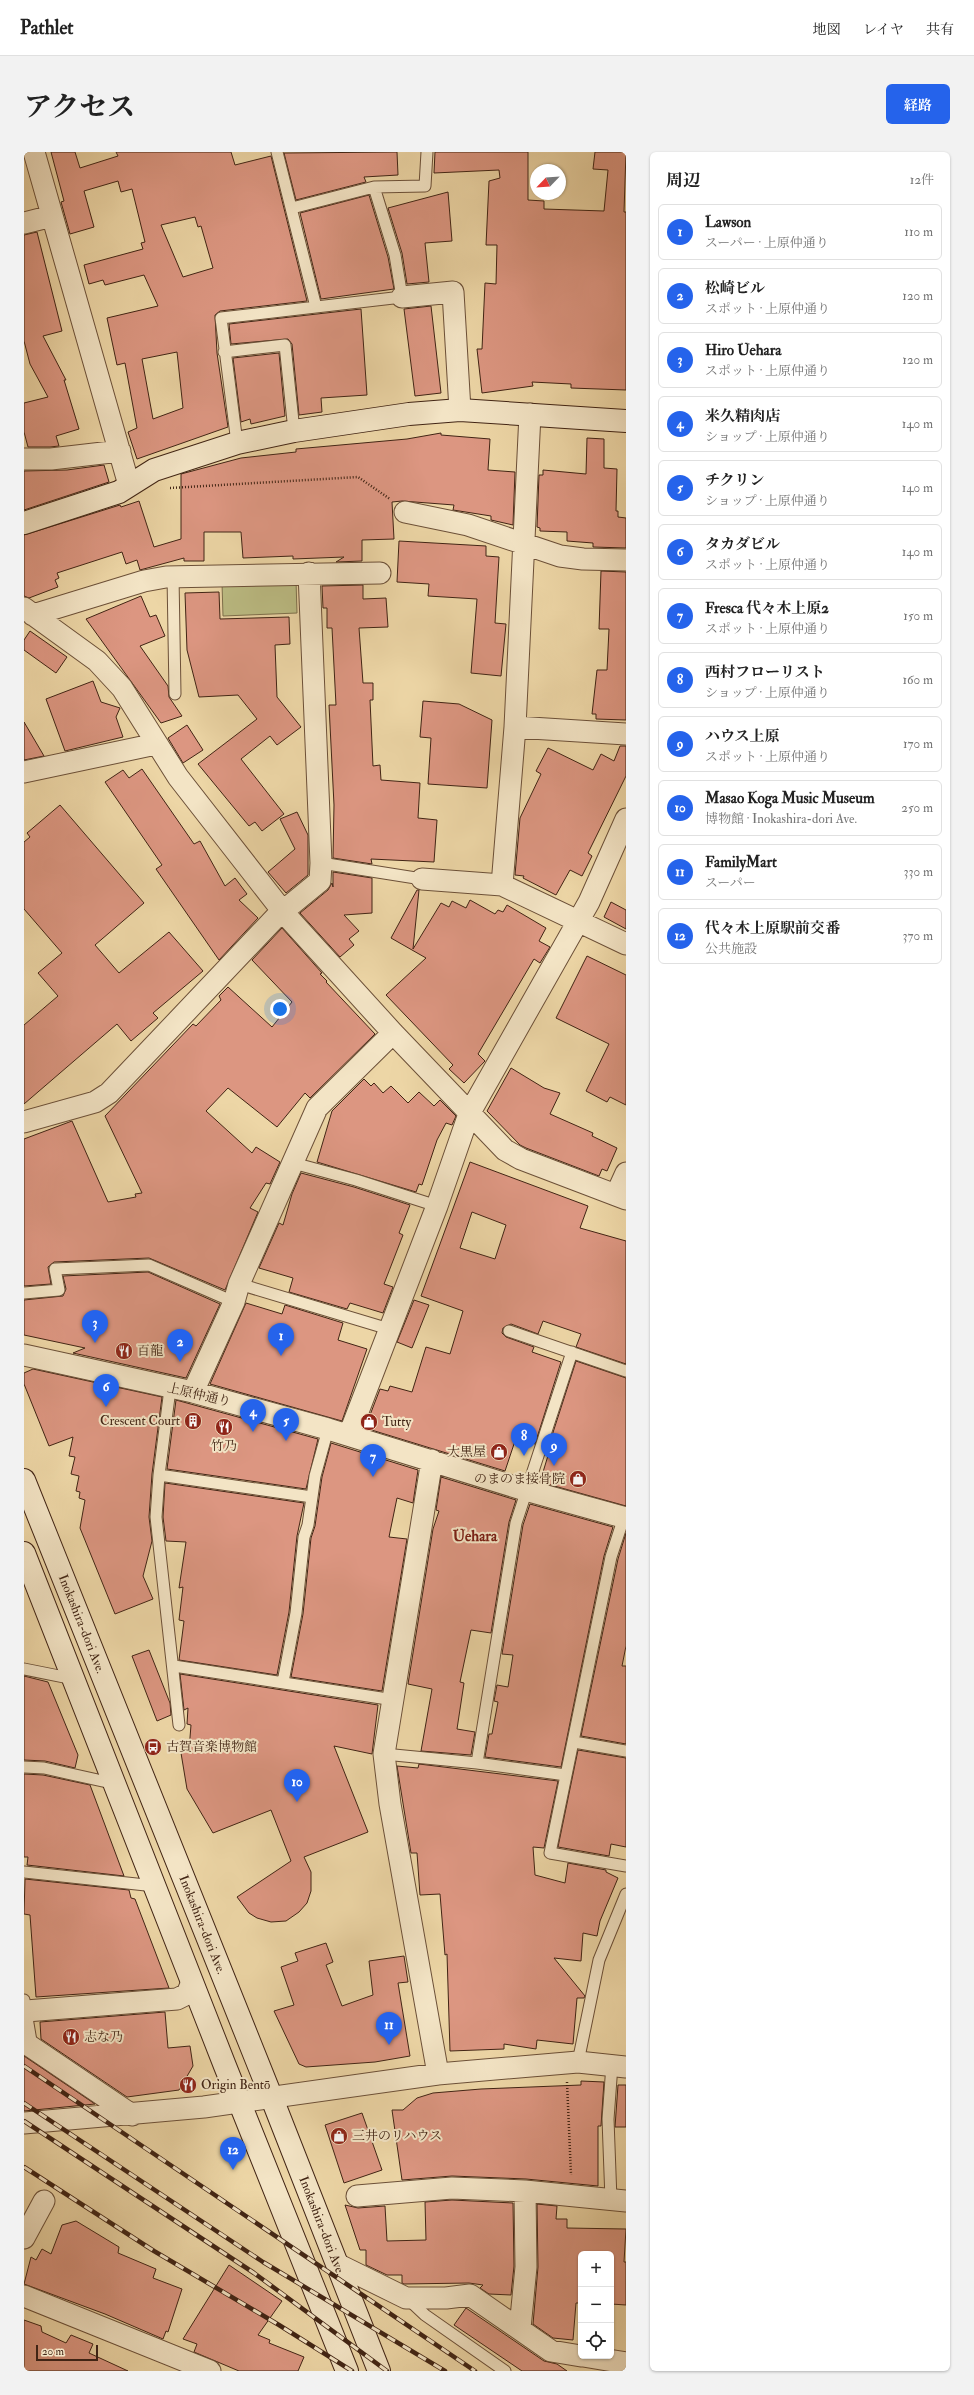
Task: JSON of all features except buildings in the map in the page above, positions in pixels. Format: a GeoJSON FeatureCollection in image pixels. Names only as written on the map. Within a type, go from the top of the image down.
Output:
{"type":"FeatureCollection","features":[{"type":"Feature","properties":{"kind":"main road"},"geometry":{"type":"LineString","coordinates":[[24,523],[119,492],[154,470],[237,443],[294,431],[409,414],[460,410],[626,421]]}},
{"type":"Feature","properties":{"kind":"main road","name":"Inokashira-dori Ave."},"geometry":{"type":"LineString","coordinates":[[24,1480],[271,2096],[378,2371]]}},
{"type":"Feature","properties":{"kind":"main road","name":"Inokashira-dori Ave."},"geometry":{"type":"LineString","coordinates":[[24,1553],[116,1784],[192,1982],[347,2371]]}},
{"type":"Feature","properties":{"kind":"street"},"geometry":{"type":"LineString","coordinates":[[34,152],[129,485]]}},
{"type":"Feature","properties":{"kind":"street"},"geometry":{"type":"LineString","coordinates":[[24,223],[52,216]]}},
{"type":"Feature","properties":{"kind":"street"},"geometry":{"type":"LineString","coordinates":[[402,297],[453,292],[460,410]]}},
{"type":"Feature","properties":{"kind":"street"},"geometry":{"type":"LineString","coordinates":[[502,885],[515,728],[530,414]]}},
{"type":"Feature","properties":{"kind":"street"},"geometry":{"type":"LineString","coordinates":[[24,459],[51,459],[120,451]]}},
{"type":"Feature","properties":{"kind":"street"},"geometry":{"type":"LineString","coordinates":[[405,512],[468,525],[525,542],[560,556],[626,560]]}},
{"type":"Feature","properties":{"kind":"street"},"geometry":{"type":"LineString","coordinates":[[24,1122],[95,1102],[109,1093],[276,917],[284,913],[320,881],[321,863],[308,573]]}},
{"type":"Feature","properties":{"kind":"street"},"geometry":{"type":"LineString","coordinates":[[28,612],[144,581],[173,576],[380,573]]}},
{"type":"Feature","properties":{"kind":"street"},"geometry":{"type":"LineString","coordinates":[[28,612],[97,661],[122,688],[178,777],[284,913],[393,1033],[469,1114],[506,1150],[521,1159],[621,1197],[626,1173]]}},
{"type":"Feature","properties":{"kind":"street"},"geometry":{"type":"LineString","coordinates":[[515,728],[626,734]]}},
{"type":"Feature","properties":{"kind":"street"},"geometry":{"type":"LineString","coordinates":[[24,772],[156,744]]}},
{"type":"Feature","properties":{"kind":"street"},"geometry":{"type":"LineString","coordinates":[[349,1435],[437,1206],[469,1114],[577,920],[589,902],[626,819]]}},
{"type":"Feature","properties":{"kind":"street"},"geometry":{"type":"LineString","coordinates":[[422,879],[502,885],[626,944]]}},
{"type":"Feature","properties":{"kind":"street"},"geometry":{"type":"LineString","coordinates":[[193,1392],[317,1108],[393,1033]]}},
{"type":"Feature","properties":{"kind":"street","name":"上原仲通り"},"geometry":{"type":"LineString","coordinates":[[24,1355],[170,1389],[193,1392],[349,1435],[525,1490],[625,1518]]}},
{"type":"Feature","properties":{"kind":"street"},"geometry":{"type":"LineString","coordinates":[[432,1460],[384,1754],[390,1804],[438,2074]]}},
{"type":"Feature","properties":{"kind":"street"},"geometry":{"type":"LineString","coordinates":[[25,2006],[177,1999],[187,1994],[192,1982]]}},
{"type":"Feature","properties":{"kind":"street"},"geometry":{"type":"LineString","coordinates":[[28,2045],[132,2115]]}},
{"type":"Feature","properties":{"kind":"street"},"geometry":{"type":"LineString","coordinates":[[24,2123],[132,2115],[438,2074],[572,2063],[619,2066]]}},
{"type":"Feature","properties":{"kind":"street"},"geometry":{"type":"LineString","coordinates":[[358,2196],[452,2188],[526,2192],[619,2200]]}},
{"type":"Feature","properties":{"kind":"street"},"geometry":{"type":"LineString","coordinates":[[520,2328],[526,2267],[526,2192]]}},
{"type":"Feature","properties":{"kind":"street"},"geometry":{"type":"LineString","coordinates":[[24,2238],[44,2201]]}},
{"type":"Feature","properties":{"kind":"street"},"geometry":{"type":"LineString","coordinates":[[337,2264],[406,2298],[446,2298],[470,2295],[520,2328],[551,2351],[578,2355]]}},
{"type":"Feature","properties":{"kind":"street"},"geometry":{"type":"LineString","coordinates":[[24,2296],[210,2371]]}},
{"type":"Feature","properties":{"kind":"street"},"geometry":{"type":"LineString","coordinates":[[601,2359],[626,2363]]}},
{"type":"Feature","properties":{"kind":"lane"},"geometry":{"type":"LineString","coordinates":[[277,152],[316,307]]}},
{"type":"Feature","properties":{"kind":"lane"},"geometry":{"type":"LineString","coordinates":[[292,208],[374,187],[424,186],[427,152]]}},
{"type":"Feature","properties":{"kind":"lane"},"geometry":{"type":"LineString","coordinates":[[237,443],[224,352],[221,318],[402,297],[395,254],[374,187]]}},
{"type":"Feature","properties":{"kind":"lane"},"geometry":{"type":"LineString","coordinates":[[224,352],[285,346],[294,431]]}},
{"type":"Feature","properties":{"kind":"lane"},"geometry":{"type":"LineString","coordinates":[[173,576],[175,694]]}},
{"type":"Feature","properties":{"kind":"lane"},"geometry":{"type":"LineString","coordinates":[[321,863],[422,879]]}},
{"type":"Feature","properties":{"kind":"lane"},"geometry":{"type":"LineString","coordinates":[[293,1164],[356,1180],[437,1206]]}},
{"type":"Feature","properties":{"kind":"lane"},"geometry":{"type":"LineString","coordinates":[[24,1293],[59,1290],[55,1269],[149,1265],[236,1293],[389,1329]]}},
{"type":"Feature","properties":{"kind":"lane"},"geometry":{"type":"LineString","coordinates":[[510,1331],[626,1371]]}},
{"type":"Feature","properties":{"kind":"lane"},"geometry":{"type":"LineString","coordinates":[[477,1763],[516,1523],[525,1490],[572,1352]]}},
{"type":"Feature","properties":{"kind":"lane"},"geometry":{"type":"LineString","coordinates":[[170,1389],[159,1475],[156,1517],[174,1666],[179,1725]]}},
{"type":"Feature","properties":{"kind":"lane"},"geometry":{"type":"LineString","coordinates":[[283,1682],[296,1613],[304,1537],[308,1526],[315,1476],[328,1429]]}},
{"type":"Feature","properties":{"kind":"lane"},"geometry":{"type":"LineString","coordinates":[[159,1475],[312,1497]]}},
{"type":"Feature","properties":{"kind":"lane"},"geometry":{"type":"LineString","coordinates":[[625,1518],[611,1557],[550,1853],[626,1866]]}},
{"type":"Feature","properties":{"kind":"lane"},"geometry":{"type":"LineString","coordinates":[[174,1666],[394,1700]]}},
{"type":"Feature","properties":{"kind":"lane"},"geometry":{"type":"LineString","coordinates":[[24,1669],[74,1679]]}},
{"type":"Feature","properties":{"kind":"lane"},"geometry":{"type":"LineString","coordinates":[[574,1742],[626,1751]]}},
{"type":"Feature","properties":{"kind":"lane"},"geometry":{"type":"LineString","coordinates":[[384,1754],[477,1763],[566,1775]]}},
{"type":"Feature","properties":{"kind":"lane"},"geometry":{"type":"LineString","coordinates":[[24,1767],[44,1768],[116,1784]]}},
{"type":"Feature","properties":{"kind":"lane"},"geometry":{"type":"LineString","coordinates":[[24,1872],[155,1886]]}},
{"type":"Feature","properties":{"kind":"lane"},"geometry":{"type":"LineString","coordinates":[[572,2063],[599,1960],[626,1894]]}},
{"type":"Feature","properties":{"kind":"lane"},"geometry":{"type":"LineString","coordinates":[[25,2006],[28,2045]]}},
{"type":"Feature","properties":{"kind":"lane"},"geometry":{"type":"LineString","coordinates":[[619,2066],[608,2119],[619,2200]]}},
{"type":"Feature","properties":{"kind":"lane"},"geometry":{"type":"LineString","coordinates":[[406,2298],[425,2315],[505,2371]]}},
{"type":"Feature","properties":{"kind":"path"},"geometry":{"type":"LineString","coordinates":[[213,486],[358,477],[405,512]]}},
{"type":"Feature","properties":{"kind":"path"},"geometry":{"type":"LineString","coordinates":[[572,2063],[572,2196]]}},
{"type":"Feature","properties":{"kind":"green space"},"geometry":{"type":"Polygon","coordinates":[[[296,581],[297,613],[223,616],[222,583],[296,581]]]}},
{"type":"Feature","properties":{"kind":"railway"},"geometry":{"type":"LineString","coordinates":[[24,2066],[475,2371]]}},
{"type":"Feature","properties":{"kind":"railway"},"geometry":{"type":"LineString","coordinates":[[24,2103],[263,2262],[445,2371]]}},
{"type":"Feature","properties":{"kind":"railway"},"geometry":{"type":"LineString","coordinates":[[24,2121],[254,2273],[387,2371]]}},
{"type":"Feature","properties":{"kind":"railway"},"geometry":{"type":"LineString","coordinates":[[24,2167],[154,2251],[279,2325],[352,2371]]}},
{"type":"Feature","properties":{"kind":"place","name":"Hiro Uehara"},"geometry":{"type":"Point","coordinates":[95,1343]}},
{"type":"Feature","properties":{"kind":"place","name":"百龍"},"geometry":{"type":"Point","coordinates":[124,1351]}},
{"type":"Feature","properties":{"kind":"place","name":"Lawson"},"geometry":{"type":"Point","coordinates":[281,1356]}},
{"type":"Feature","properties":{"kind":"place","name":"松崎ビル"},"geometry":{"type":"Point","coordinates":[180,1362]}},
{"type":"Feature","properties":{"kind":"place","name":"タカダビル"},"geometry":{"type":"Point","coordinates":[106,1407]}},
{"type":"Feature","properties":{"kind":"place","name":"Crescent Court"},"geometry":{"type":"Point","coordinates":[193,1421]}},
{"type":"Feature","properties":{"kind":"place","name":"Tutty"},"geometry":{"type":"Point","coordinates":[369,1422]}},
{"type":"Feature","properties":{"kind":"place","name":"竹乃"},"geometry":{"type":"Point","coordinates":[224,1427]}},
{"type":"Feature","properties":{"kind":"place","name":"米久精肉店"},"geometry":{"type":"Point","coordinates":[253,1432]}},
{"type":"Feature","properties":{"kind":"place","name":"チクリン"},"geometry":{"type":"Point","coordinates":[286,1441]}},
{"type":"Feature","properties":{"kind":"place","name":"大黒屋"},"geometry":{"type":"Point","coordinates":[499,1452]}},
{"type":"Feature","properties":{"kind":"place","name":"西村フローリスト"},"geometry":{"type":"Point","coordinates":[524,1456]}},
{"type":"Feature","properties":{"kind":"place","name":"ハウス上原"},"geometry":{"type":"Point","coordinates":[554,1466]}},
{"type":"Feature","properties":{"kind":"place","name":"Fresca 代々木上原2"},"geometry":{"type":"Point","coordinates":[373,1477]}},
{"type":"Feature","properties":{"kind":"place","name":"のまのま接骨院"},"geometry":{"type":"Point","coordinates":[578,1479]}},
{"type":"Feature","properties":{"kind":"place","name":"古賀音楽博物館"},"geometry":{"type":"Point","coordinates":[153,1747]}},
{"type":"Feature","properties":{"kind":"place","name":"Masao Koga Music Museum"},"geometry":{"type":"Point","coordinates":[297,1802]}},
{"type":"Feature","properties":{"kind":"place","name":"志な乃"},"geometry":{"type":"Point","coordinates":[71,2037]}},
{"type":"Feature","properties":{"kind":"place","name":"FamilyMart"},"geometry":{"type":"Point","coordinates":[389,2045]}},
{"type":"Feature","properties":{"kind":"place","name":"Origin Bentō"},"geometry":{"type":"Point","coordinates":[188,2085]}},
{"type":"Feature","properties":{"kind":"place","name":"三井のリハウス"},"geometry":{"type":"Point","coordinates":[339,2136]}},
{"type":"Feature","properties":{"kind":"place","name":"代々木上原駅前交番"},"geometry":{"type":"Point","coordinates":[233,2170]}},
{"type":"Feature","properties":{"kind":"district","name":"Uehara"},"geometry":{"type":"Point","coordinates":[475,1536]}}]}
